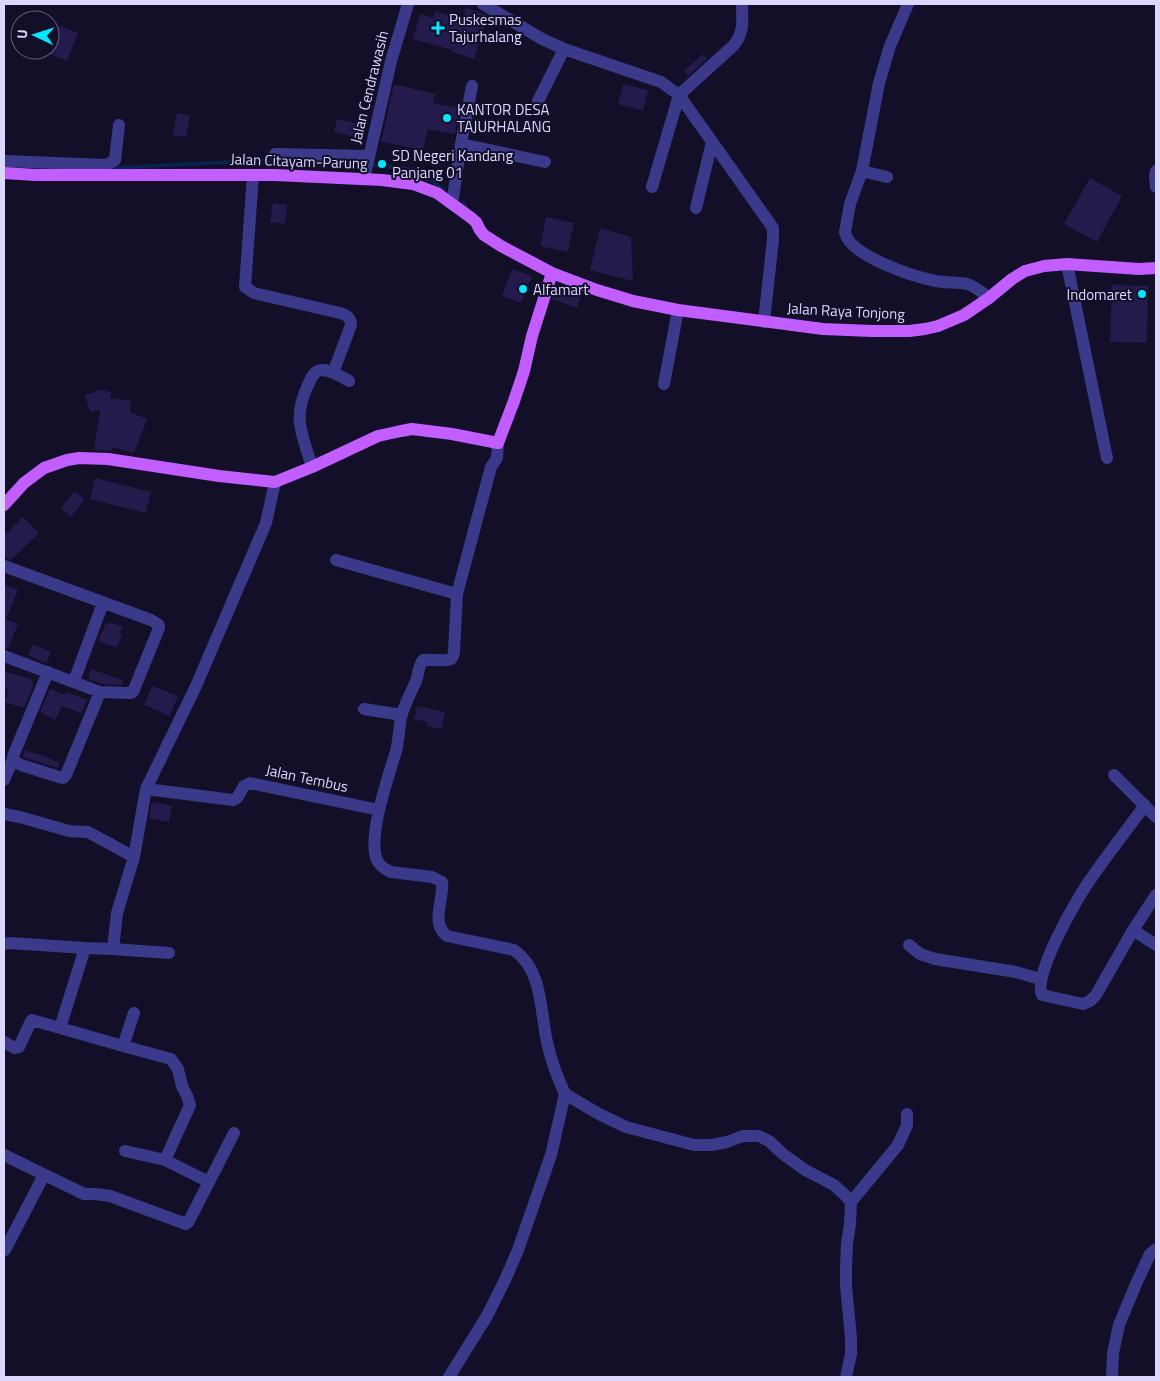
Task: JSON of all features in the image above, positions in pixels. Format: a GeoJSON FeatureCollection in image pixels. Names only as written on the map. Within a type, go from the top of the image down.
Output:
{"type":"FeatureCollection","features":[{"type":"Feature","properties":{"kind":"main road","name":"Jalan Citayam-Parung"},"geometry":{"type":"LineString","coordinates":[[4,173],[95,176],[253,175],[367,166],[437,193],[470,216],[484,235],[511,252],[552,273]]}},
{"type":"Feature","properties":{"kind":"main road","name":"Jalan Raya Tonjong"},"geometry":{"type":"LineString","coordinates":[[552,273],[632,301],[678,310],[833,329],[909,331],[951,322],[989,298],[1025,271],[1044,266],[1067,264],[1138,269],[1156,268]]}},
{"type":"Feature","properties":{"kind":"main road"},"geometry":{"type":"LineString","coordinates":[[4,505],[24,483],[44,468],[79,458],[108,459],[219,476],[275,482],[378,436],[406,430],[412,429],[452,434],[498,443],[522,379],[532,336],[552,273]]}},
{"type":"Feature","properties":{"kind":"street","name":"Jalan Cendrawasih"},"geometry":{"type":"LineString","coordinates":[[367,166],[391,61],[408,4]]}},
{"type":"Feature","properties":{"kind":"street"},"geometry":{"type":"LineString","coordinates":[[483,4],[527,31],[564,49],[661,82],[679,94],[771,224],[774,231],[764,322]]}},
{"type":"Feature","properties":{"kind":"street"},"geometry":{"type":"LineString","coordinates":[[652,187],[679,94],[733,46],[739,38],[742,30],[742,4]]}},
{"type":"Feature","properties":{"kind":"street"},"geometry":{"type":"LineString","coordinates":[[908,4],[890,46],[879,84],[862,171],[850,204],[845,232],[848,241],[869,257],[894,268],[934,281],[967,284],[989,298]]}},
{"type":"Feature","properties":{"kind":"street"},"geometry":{"type":"LineString","coordinates":[[538,101],[564,49]]}},
{"type":"Feature","properties":{"kind":"street"},"geometry":{"type":"LineString","coordinates":[[452,204],[472,86]]}},
{"type":"Feature","properties":{"kind":"street"},"geometry":{"type":"LineString","coordinates":[[4,161],[110,164],[115,160],[119,125]]}},
{"type":"Feature","properties":{"kind":"street"},"geometry":{"type":"LineString","coordinates":[[696,208],[712,142]]}},
{"type":"Feature","properties":{"kind":"street"},"geometry":{"type":"LineString","coordinates":[[461,144],[545,162]]}},
{"type":"Feature","properties":{"kind":"street"},"geometry":{"type":"LineString","coordinates":[[275,154],[367,166]]}},
{"type":"Feature","properties":{"kind":"street"},"geometry":{"type":"LineString","coordinates":[[862,171],[887,177]]}},
{"type":"Feature","properties":{"kind":"street"},"geometry":{"type":"LineString","coordinates":[[1156,171],[1156,187]]}},
{"type":"Feature","properties":{"kind":"street"},"geometry":{"type":"LineString","coordinates":[[253,175],[245,287],[254,293],[340,313],[348,317],[351,321],[350,325],[333,373]]}},
{"type":"Feature","properties":{"kind":"street"},"geometry":{"type":"LineString","coordinates":[[1067,264],[1107,458]]}},
{"type":"Feature","properties":{"kind":"street"},"geometry":{"type":"LineString","coordinates":[[664,384],[678,310]]}},
{"type":"Feature","properties":{"kind":"street"},"geometry":{"type":"LineString","coordinates":[[312,467],[300,426],[299,408],[305,391],[314,374],[318,371],[326,370],[349,381]]}},
{"type":"Feature","properties":{"kind":"street"},"geometry":{"type":"LineString","coordinates":[[498,443],[496,458],[491,467],[457,594],[453,656],[446,660],[426,659],[422,661],[417,679],[402,715],[397,748],[380,810],[374,848],[376,860],[382,867],[391,872],[432,877],[442,882],[439,924],[444,934],[452,938],[514,950],[528,963],[534,974],[541,1001],[552,1061],[565,1094],[626,1127],[694,1145],[710,1145],[744,1136],[759,1136],[769,1141],[805,1170],[834,1185],[845,1195],[850,1202],[850,1224],[846,1244],[846,1286],[851,1338],[851,1354],[846,1377]]}},
{"type":"Feature","properties":{"kind":"street"},"geometry":{"type":"LineString","coordinates":[[113,949],[118,913],[134,858],[146,789],[196,686],[247,566],[267,518],[275,482]]}},
{"type":"Feature","properties":{"kind":"street"},"geometry":{"type":"LineString","coordinates":[[336,560],[457,594]]}},
{"type":"Feature","properties":{"kind":"street"},"geometry":{"type":"LineString","coordinates":[[4,566],[151,620],[159,625],[133,692],[130,694],[100,692],[4,656]]}},
{"type":"Feature","properties":{"kind":"street"},"geometry":{"type":"LineString","coordinates":[[74,681],[103,603]]}},
{"type":"Feature","properties":{"kind":"street"},"geometry":{"type":"LineString","coordinates":[[4,780],[48,672]]}},
{"type":"Feature","properties":{"kind":"street"},"geometry":{"type":"LineString","coordinates":[[14,759],[18,764],[59,778],[66,775],[100,692]]}},
{"type":"Feature","properties":{"kind":"street"},"geometry":{"type":"LineString","coordinates":[[364,709],[402,715]]}},
{"type":"Feature","properties":{"kind":"street"},"geometry":{"type":"LineString","coordinates":[[1114,775],[1156,817]]}},
{"type":"Feature","properties":{"kind":"street","name":"Jalan Tembus"},"geometry":{"type":"LineString","coordinates":[[146,789],[233,800],[237,798],[244,786],[250,783],[380,810]]}},
{"type":"Feature","properties":{"kind":"street"},"geometry":{"type":"LineString","coordinates":[[1145,805],[1089,881],[1052,946],[1040,979],[1042,995],[1083,1004],[1090,1001],[1096,995],[1133,930],[1156,895]]}},
{"type":"Feature","properties":{"kind":"street"},"geometry":{"type":"LineString","coordinates":[[4,814],[69,831],[88,832],[134,858]]}},
{"type":"Feature","properties":{"kind":"street"},"geometry":{"type":"LineString","coordinates":[[1133,930],[1156,945]]}},
{"type":"Feature","properties":{"kind":"street"},"geometry":{"type":"LineString","coordinates":[[4,944],[169,953]]}},
{"type":"Feature","properties":{"kind":"street"},"geometry":{"type":"LineString","coordinates":[[909,945],[920,954],[935,959],[1016,972],[1040,979]]}},
{"type":"Feature","properties":{"kind":"street"},"geometry":{"type":"LineString","coordinates":[[60,1028],[85,948]]}},
{"type":"Feature","properties":{"kind":"street"},"geometry":{"type":"LineString","coordinates":[[123,1046],[134,1013]]}},
{"type":"Feature","properties":{"kind":"street"},"geometry":{"type":"LineString","coordinates":[[4,1042],[14,1048],[19,1047],[32,1020],[171,1059],[178,1068],[182,1086],[190,1105],[165,1160]]}},
{"type":"Feature","properties":{"kind":"street"},"geometry":{"type":"LineString","coordinates":[[448,1377],[488,1316],[515,1258],[551,1155],[565,1094]]}},
{"type":"Feature","properties":{"kind":"street"},"geometry":{"type":"LineString","coordinates":[[850,1202],[898,1145],[907,1126],[907,1114]]}},
{"type":"Feature","properties":{"kind":"street"},"geometry":{"type":"LineString","coordinates":[[4,1169],[7,1156],[84,1194],[110,1196],[186,1224],[234,1133]]}},
{"type":"Feature","properties":{"kind":"street"},"geometry":{"type":"LineString","coordinates":[[125,1151],[165,1160],[209,1182]]}},
{"type":"Feature","properties":{"kind":"street"},"geometry":{"type":"LineString","coordinates":[[5,1250],[44,1175]]}},
{"type":"Feature","properties":{"kind":"street"},"geometry":{"type":"LineString","coordinates":[[1112,1377],[1113,1353],[1119,1325],[1150,1254],[1156,1249]]}},
{"type":"Feature","properties":{"kind":"building"},"geometry":{"type":"Polygon","coordinates":[[[466,8],[488,16],[474,59],[452,52],[452,50],[413,39],[420,14],[433,18],[435,11],[462,19],[466,8]]]}},
{"type":"Feature","properties":{"kind":"building"},"geometry":{"type":"Polygon","coordinates":[[[60,26],[78,33],[67,61],[60,58],[60,26]]]}},
{"type":"Feature","properties":{"kind":"building"},"geometry":{"type":"Polygon","coordinates":[[[703,54],[707,59],[688,76],[684,71],[703,54]]]}},
{"type":"Feature","properties":{"kind":"building"},"geometry":{"type":"Polygon","coordinates":[[[394,84],[435,94],[433,103],[459,108],[455,134],[428,129],[423,150],[381,142],[394,84]]]}},
{"type":"Feature","properties":{"kind":"building"},"geometry":{"type":"Polygon","coordinates":[[[623,84],[648,90],[643,111],[618,104],[623,84]]]}},
{"type":"Feature","properties":{"kind":"building"},"geometry":{"type":"Polygon","coordinates":[[[177,113],[190,116],[186,137],[173,135],[177,113]]]}},
{"type":"Feature","properties":{"kind":"building"},"geometry":{"type":"Polygon","coordinates":[[[337,119],[359,124],[356,137],[334,132],[337,119]]]}},
{"type":"Feature","properties":{"kind":"building"},"geometry":{"type":"Polygon","coordinates":[[[1090,178],[1122,196],[1097,242],[1064,224],[1090,178]]]}},
{"type":"Feature","properties":{"kind":"building"},"geometry":{"type":"Polygon","coordinates":[[[273,203],[287,205],[285,224],[270,222],[273,203]]]}},
{"type":"Feature","properties":{"kind":"building"},"geometry":{"type":"Polygon","coordinates":[[[546,217],[574,223],[568,252],[540,246],[546,217]]]}},
{"type":"Feature","properties":{"kind":"building"},"geometry":{"type":"Polygon","coordinates":[[[600,228],[631,237],[633,281],[590,270],[600,228]]]}},
{"type":"Feature","properties":{"kind":"building"},"geometry":{"type":"Polygon","coordinates":[[[512,269],[532,276],[521,303],[502,296],[512,269]]]}},
{"type":"Feature","properties":{"kind":"building"},"geometry":{"type":"Polygon","coordinates":[[[557,284],[582,293],[577,308],[552,299],[557,284]]]}},
{"type":"Feature","properties":{"kind":"building"},"geometry":{"type":"Polygon","coordinates":[[[1112,285],[1148,286],[1147,343],[1110,342],[1112,285]]]}},
{"type":"Feature","properties":{"kind":"building"},"geometry":{"type":"Polygon","coordinates":[[[101,390],[111,392],[110,398],[131,401],[130,412],[147,419],[134,453],[112,447],[112,451],[94,450],[100,410],[90,412],[85,395],[101,390]]]}},
{"type":"Feature","properties":{"kind":"building"},"geometry":{"type":"Polygon","coordinates":[[[95,478],[151,492],[146,513],[90,499],[95,478]]]}},
{"type":"Feature","properties":{"kind":"building"},"geometry":{"type":"Polygon","coordinates":[[[74,491],[85,499],[71,517],[61,508],[74,491]]]}},
{"type":"Feature","properties":{"kind":"building"},"geometry":{"type":"Polygon","coordinates":[[[23,517],[39,533],[11,560],[4,555],[4,536],[23,517]]]}},
{"type":"Feature","properties":{"kind":"building"},"geometry":{"type":"Polygon","coordinates":[[[4,584],[18,590],[6,619],[18,624],[8,649],[4,648],[4,584]]]}},
{"type":"Feature","properties":{"kind":"building"},"geometry":{"type":"Polygon","coordinates":[[[110,622],[123,627],[117,648],[98,641],[106,623],[110,624],[110,622]]]}},
{"type":"Feature","properties":{"kind":"building"},"geometry":{"type":"Polygon","coordinates":[[[33,644],[51,652],[46,663],[28,655],[33,644]]]}},
{"type":"Feature","properties":{"kind":"building"},"geometry":{"type":"Polygon","coordinates":[[[91,669],[123,680],[122,685],[102,684],[88,679],[91,669]]]}},
{"type":"Feature","properties":{"kind":"building"},"geometry":{"type":"Polygon","coordinates":[[[4,671],[33,680],[32,683],[34,684],[24,708],[4,702],[9,689],[4,687],[4,671]]]}},
{"type":"Feature","properties":{"kind":"building"},"geometry":{"type":"Polygon","coordinates":[[[152,686],[178,696],[170,716],[144,705],[152,686]]]}},
{"type":"Feature","properties":{"kind":"building"},"geometry":{"type":"Polygon","coordinates":[[[50,689],[65,695],[66,692],[87,700],[82,713],[62,706],[55,720],[40,712],[50,689]]]}},
{"type":"Feature","properties":{"kind":"building"},"geometry":{"type":"Polygon","coordinates":[[[417,706],[445,712],[441,729],[427,726],[427,722],[414,719],[417,706]]]}},
{"type":"Feature","properties":{"kind":"building"},"geometry":{"type":"Polygon","coordinates":[[[25,750],[60,763],[58,768],[23,757],[25,750]]]}},
{"type":"Feature","properties":{"kind":"building"},"geometry":{"type":"Polygon","coordinates":[[[152,802],[172,806],[169,822],[149,818],[152,802]]]}},
{"type":"Feature","properties":{"kind":"waterway"},"geometry":{"type":"LineString","coordinates":[[111,168],[269,160]]}},
{"type":"Feature","properties":{"kind":"waterway"},"geometry":{"type":"LineString","coordinates":[[336,161],[417,170],[444,190]]}},
{"type":"Feature","properties":{"kind":"waterway"},"geometry":{"type":"LineString","coordinates":[[463,203],[466,206]]}},
{"type":"Feature","properties":{"kind":"place","name":"Puskesmas Tajurhalang"},"geometry":{"type":"Point","coordinates":[438,28]}},
{"type":"Feature","properties":{"kind":"place","name":"KANTOR DESA TAJURHALANG"},"geometry":{"type":"Point","coordinates":[447,118]}},
{"type":"Feature","properties":{"kind":"place","name":"SD Negeri Kandang Panjang 01"},"geometry":{"type":"Point","coordinates":[382,164]}},
{"type":"Feature","properties":{"kind":"place","name":"Alfamart"},"geometry":{"type":"Point","coordinates":[523,289]}},
{"type":"Feature","properties":{"kind":"place","name":"Indomaret"},"geometry":{"type":"Point","coordinates":[1142,294]}}]}
